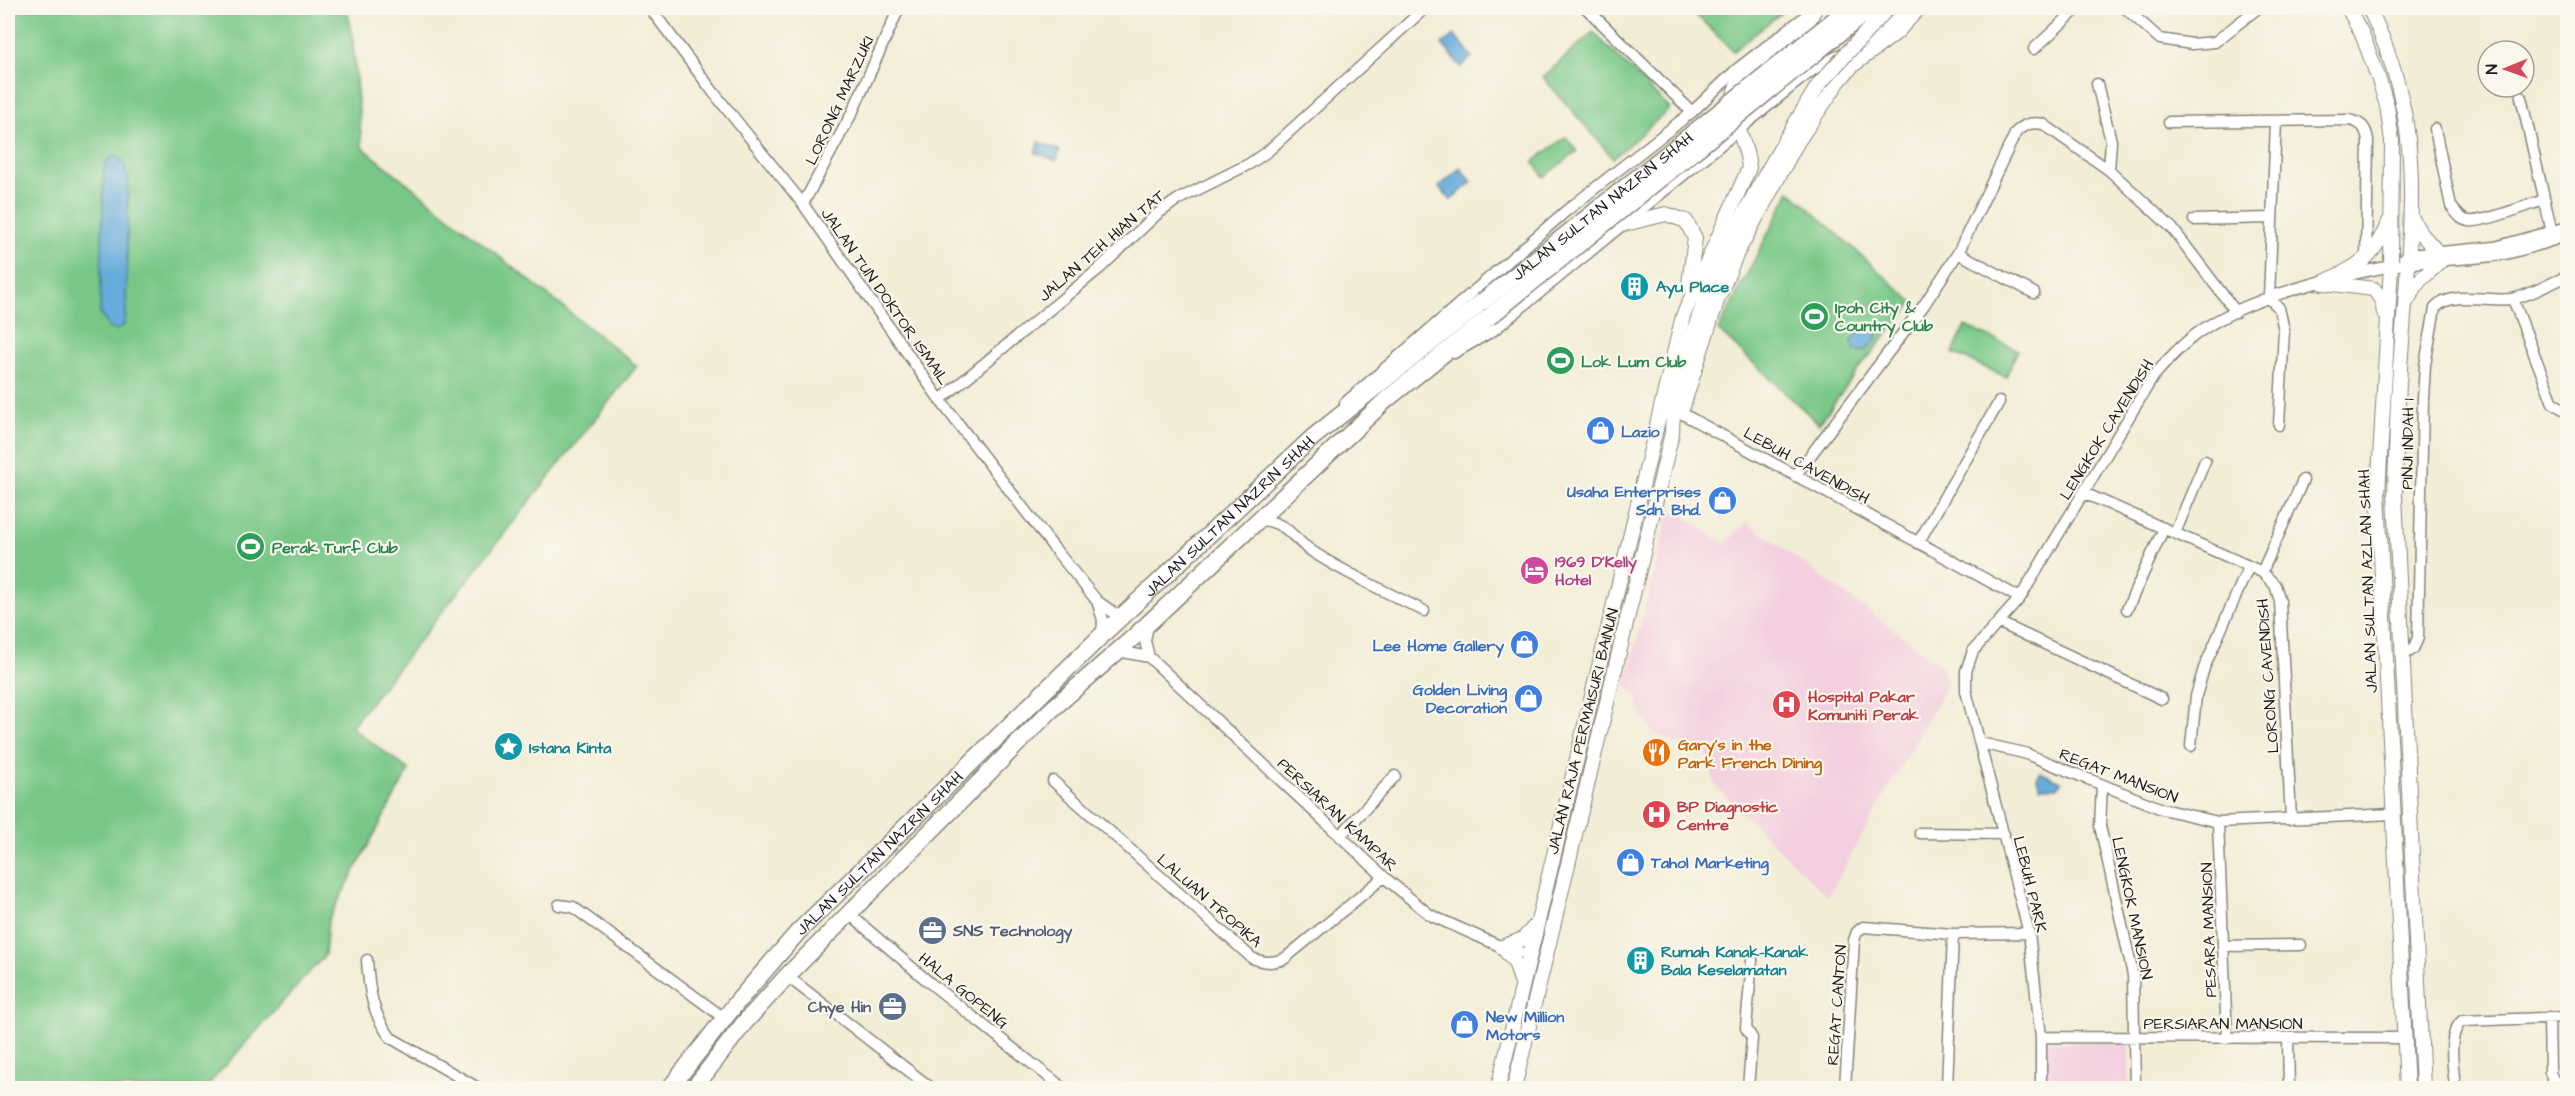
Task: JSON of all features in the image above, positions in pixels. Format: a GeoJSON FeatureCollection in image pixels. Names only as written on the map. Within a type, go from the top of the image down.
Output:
{"type":"FeatureCollection","features":[{"type":"Feature","properties":{"kind":"highway","name":"JALAN SULTAN NAZRIN SHAH"},"geometry":{"type":"LineString","coordinates":[[694,1089],[745,1022],[787,976],[1051,710],[1148,625],[1386,400],[1432,365],[1485,310],[1850,8]]}},
{"type":"Feature","properties":{"kind":"highway","name":"JALAN SULTAN NAZRIN SHAH"},"geometry":{"type":"LineString","coordinates":[[670,1089],[724,1018],[813,916],[1102,635],[1312,438],[1485,310],[1871,8]]}},
{"type":"Feature","properties":{"kind":"main road","name":"JALAN RAJA PERMAISURI BAINUN"},"geometry":{"type":"LineString","coordinates":[[1498,1089],[1683,316],[1749,168],[1748,153],[1739,131],[1732,100],[1738,83],[1804,29],[1816,8]]}},
{"type":"Feature","properties":{"kind":"main road","name":"JALAN RAJA PERMAISURI BAINUN"},"geometry":{"type":"LineString","coordinates":[[1514,1089],[1672,433],[1672,421],[1685,360],[1706,293],[1723,252],[1760,183],[1819,84],[1888,8]]}},
{"type":"Feature","properties":{"kind":"main road"},"geometry":{"type":"LineString","coordinates":[[1672,433],[1681,413],[1722,287],[1736,255],[1798,141],[1852,66],[1896,33],[1919,8]]}},
{"type":"Feature","properties":{"kind":"main road","name":"JALAN SULTAN AZLAN SHAH"},"geometry":{"type":"LineString","coordinates":[[2348,8],[2362,34],[2386,106],[2392,141],[2391,266],[2378,494],[2408,1089]]}},
{"type":"Feature","properties":{"kind":"main road","name":"JALAN SULTAN AZLAN SHAH"},"geometry":{"type":"LineString","coordinates":[[2369,8],[2393,66],[2405,109],[2411,151],[2411,217],[2397,400],[2395,495],[2423,1089]]}},
{"type":"Feature","properties":{"kind":"main road"},"geometry":{"type":"LineString","coordinates":[[2322,283],[2366,260],[2376,249],[2393,213]]}},
{"type":"Feature","properties":{"kind":"main road"},"geometry":{"type":"LineString","coordinates":[[1621,225],[1666,214],[1677,216],[1690,225],[1695,234],[1695,247],[1683,316]]}},
{"type":"Feature","properties":{"kind":"main road"},"geometry":{"type":"LineString","coordinates":[[2404,306],[2419,281],[2440,258],[2411,217]]}},
{"type":"Feature","properties":{"kind":"main road"},"geometry":{"type":"LineString","coordinates":[[2322,283],[2374,289],[2382,301],[2387,324]]}},
{"type":"Feature","properties":{"kind":"main road"},"geometry":{"type":"LineString","coordinates":[[1523,988],[1515,962],[1502,947],[1523,939],[1538,922]]}},
{"type":"Feature","properties":{"kind":"main road"},"geometry":{"type":"LineString","coordinates":[[1538,987],[1537,965],[1530,955],[1540,951],[1551,935]]}},
{"type":"Feature","properties":{"kind":"street","name":"JALAN TUN DOKTOR ISMAIL"},"geometry":{"type":"LineString","coordinates":[[650,8],[714,93],[803,204],[940,400],[1097,601],[1114,613],[1124,614]]}},
{"type":"Feature","properties":{"kind":"street","name":"LORONG MARZUKI"},"geometry":{"type":"LineString","coordinates":[[803,204],[852,113],[899,8]]}},
{"type":"Feature","properties":{"kind":"street","name":"JALAN TEH HIAN TAT"},"geometry":{"type":"LineString","coordinates":[[940,400],[1100,268],[1156,215],[1178,200],[1249,164],[1268,151],[1425,8]]}},
{"type":"Feature","properties":{"kind":"street"},"geometry":{"type":"LineString","coordinates":[[1586,8],[1692,112]]}},
{"type":"Feature","properties":{"kind":"street"},"geometry":{"type":"LineString","coordinates":[[1312,438],[1358,389],[1544,229],[1692,112],[1736,70],[1816,8]]}},
{"type":"Feature","properties":{"kind":"street"},"geometry":{"type":"LineString","coordinates":[[1432,365],[1494,330],[1814,69],[1876,35],[1909,8]]}},
{"type":"Feature","properties":{"kind":"street"},"geometry":{"type":"LineString","coordinates":[[2034,49],[2078,8]]}},
{"type":"Feature","properties":{"kind":"street"},"geometry":{"type":"LineString","coordinates":[[2125,8],[2160,39],[2192,44],[2215,42],[2258,8]]}},
{"type":"Feature","properties":{"kind":"street"},"geometry":{"type":"LineString","coordinates":[[2097,84],[2111,141],[2109,170]]}},
{"type":"Feature","properties":{"kind":"street"},"geometry":{"type":"LineString","coordinates":[[2520,99],[2552,236]]}},
{"type":"Feature","properties":{"kind":"street"},"geometry":{"type":"LineString","coordinates":[[2169,122],[2350,120],[2359,123],[2366,129],[2366,260]]}},
{"type":"Feature","properties":{"kind":"street"},"geometry":{"type":"LineString","coordinates":[[2276,121],[2270,218],[2269,298],[2279,308],[2284,330],[2279,425]]}},
{"type":"Feature","properties":{"kind":"street"},"geometry":{"type":"LineString","coordinates":[[1795,476],[1918,314],[1958,253],[2016,132],[2024,125],[2033,122],[2043,124],[2109,170],[2172,228],[2236,312]]}},
{"type":"Feature","properties":{"kind":"street"},"geometry":{"type":"LineString","coordinates":[[2435,129],[2451,206],[2457,215],[2468,221],[2480,220],[2544,200]]}},
{"type":"Feature","properties":{"kind":"street"},"geometry":{"type":"LineString","coordinates":[[2194,219],[2270,218]]}},
{"type":"Feature","properties":{"kind":"street"},"geometry":{"type":"LineString","coordinates":[[2552,236],[2568,227]]}},
{"type":"Feature","properties":{"kind":"street"},"geometry":{"type":"LineString","coordinates":[[2552,236],[2568,236]]}},
{"type":"Feature","properties":{"kind":"street","name":"LENGKOK CAVENDISH"},"geometry":{"type":"LineString","coordinates":[[1965,691],[1966,671],[1974,651],[2019,598],[2153,377],[2168,359],[2196,334],[2236,312],[2269,298],[2322,283],[2408,260],[2440,258],[2552,236]]}},
{"type":"Feature","properties":{"kind":"street"},"geometry":{"type":"LineString","coordinates":[[1958,253],[2034,292]]}},
{"type":"Feature","properties":{"kind":"street"},"geometry":{"type":"LineString","coordinates":[[2568,276],[2512,298],[2553,403],[2568,412]]}},
{"type":"Feature","properties":{"kind":"street","name":"PINJI INDAH 1"},"geometry":{"type":"LineString","coordinates":[[2402,656],[2413,649],[2418,638],[2423,399],[2425,365],[2435,308],[2441,301],[2452,299],[2512,298]]}},
{"type":"Feature","properties":{"kind":"street"},"geometry":{"type":"LineString","coordinates":[[1918,543],[1999,402]]}},
{"type":"Feature","properties":{"kind":"street","name":"LEBUH CAVENDISH"},"geometry":{"type":"LineString","coordinates":[[1681,413],[2019,598]]}},
{"type":"Feature","properties":{"kind":"street"},"geometry":{"type":"LineString","coordinates":[[2175,533],[2205,460]]}},
{"type":"Feature","properties":{"kind":"street"},"geometry":{"type":"LineString","coordinates":[[2084,493],[2262,572],[2304,480]]}},
{"type":"Feature","properties":{"kind":"street"},"geometry":{"type":"LineString","coordinates":[[1260,519],[1278,523],[1290,530],[1312,551],[1424,611]]}},
{"type":"Feature","properties":{"kind":"street"},"geometry":{"type":"LineString","coordinates":[[2127,609],[2163,528]]}},
{"type":"Feature","properties":{"kind":"street"},"geometry":{"type":"LineString","coordinates":[[2191,746],[2196,696],[2204,668],[2249,566]]}},
{"type":"Feature","properties":{"kind":"street","name":"LORONG CAVENDISH"},"geometry":{"type":"LineString","coordinates":[[2262,572],[2275,585],[2280,600],[2291,819]]}},
{"type":"Feature","properties":{"kind":"street","name":"JALAN TUN DOKTOR ISMAIL"},"geometry":{"type":"LineString","coordinates":[[1097,601],[1103,620],[1102,635]]}},
{"type":"Feature","properties":{"kind":"street"},"geometry":{"type":"LineString","coordinates":[[2000,623],[2162,699]]}},
{"type":"Feature","properties":{"kind":"street"},"geometry":{"type":"LineString","coordinates":[[1118,651],[1149,657],[1145,641],[1148,625]]}},
{"type":"Feature","properties":{"kind":"street","name":"PERSIARAN KAMPAR"},"geometry":{"type":"LineString","coordinates":[[1149,657],[1384,877],[1430,915],[1502,947],[1530,955]]}},
{"type":"Feature","properties":{"kind":"street","name":"LEBUH PARK"},"geometry":{"type":"LineString","coordinates":[[1965,691],[2029,933],[2041,1037],[2041,1089]]}},
{"type":"Feature","properties":{"kind":"street","name":"REGAT MANSION"},"geometry":{"type":"LineString","coordinates":[[1980,743],[2024,753],[2162,809],[2218,822],[2393,814]]}},
{"type":"Feature","properties":{"kind":"street"},"geometry":{"type":"LineString","coordinates":[[1340,836],[1395,776]]}},
{"type":"Feature","properties":{"kind":"street","name":"LALUAN TROPIKA"},"geometry":{"type":"LineString","coordinates":[[1053,781],[1252,958],[1262,962],[1273,963],[1284,959],[1384,877]]}},
{"type":"Feature","properties":{"kind":"street","name":"LENGKOK MANSION"},"geometry":{"type":"LineString","coordinates":[[2102,785],[2100,826],[2133,975],[2135,1089]]}},
{"type":"Feature","properties":{"kind":"street","name":"PESARA MANSION"},"geometry":{"type":"LineString","coordinates":[[2218,822],[2227,1038]]}},
{"type":"Feature","properties":{"kind":"street"},"geometry":{"type":"LineString","coordinates":[[1920,832],[2004,834]]}},
{"type":"Feature","properties":{"kind":"street"},"geometry":{"type":"LineString","coordinates":[[559,905],[573,906],[724,1018]]}},
{"type":"Feature","properties":{"kind":"street","name":"HALA GOPENG"},"geometry":{"type":"LineString","coordinates":[[848,913],[930,983],[1063,1089]]}},
{"type":"Feature","properties":{"kind":"street","name":"REGAT CANTON"},"geometry":{"type":"LineString","coordinates":[[1845,1089],[1854,940],[1857,932],[1863,927],[1872,925],[1953,934]]}},
{"type":"Feature","properties":{"kind":"street"},"geometry":{"type":"LineString","coordinates":[[1947,1089],[1953,934],[2029,933]]}},
{"type":"Feature","properties":{"kind":"street"},"geometry":{"type":"LineString","coordinates":[[2223,946],[2301,945]]}},
{"type":"Feature","properties":{"kind":"street"},"geometry":{"type":"LineString","coordinates":[[367,960],[370,998],[381,1025],[391,1038],[478,1089]]}},
{"type":"Feature","properties":{"kind":"street"},"geometry":{"type":"LineString","coordinates":[[1748,1089],[1752,1038],[1746,1028],[1752,960]]}},
{"type":"Feature","properties":{"kind":"street"},"geometry":{"type":"LineString","coordinates":[[787,976],[931,1089]]}},
{"type":"Feature","properties":{"kind":"street"},"geometry":{"type":"LineString","coordinates":[[2549,1017],[2550,1072],[2558,1085],[2568,1087]]}},
{"type":"Feature","properties":{"kind":"street"},"geometry":{"type":"LineString","coordinates":[[2455,1089],[2453,1037],[2455,1026],[2462,1021],[2568,1017]]}},
{"type":"Feature","properties":{"kind":"street","name":"PERSIARAN MANSION"},"geometry":{"type":"LineString","coordinates":[[2041,1037],[2405,1038]]}},
{"type":"Feature","properties":{"kind":"street"},"geometry":{"type":"LineString","coordinates":[[2288,1038],[2289,1089]]}},
{"type":"Feature","properties":{"kind":"shaded area","name":"Hospital Pakar Komuniti Perak"},"geometry":{"type":"Polygon","coordinates":[[[1670,507],[1725,544],[1747,522],[1942,665],[1947,684],[1828,897],[1716,787],[1706,752],[1654,734],[1641,715],[1636,695],[1626,684],[1670,507]]]}},
{"type":"Feature","properties":{"kind":"shaded area"},"geometry":{"type":"Polygon","coordinates":[[[2046,1042],[2129,1042],[2129,1088],[2046,1088],[2046,1042]]]}},
{"type":"Feature","properties":{"kind":"green space","name":"Perak Turf Club"},"geometry":{"type":"Polygon","coordinates":[[[8,8],[347,8],[352,33],[362,147],[637,366],[351,727],[409,770],[328,920],[325,955],[205,1088],[8,1088],[8,8]]]}},
{"type":"Feature","properties":{"kind":"green space"},"geometry":{"type":"Polygon","coordinates":[[[1689,8],[1787,8],[1733,51],[1689,8]]]}},
{"type":"Feature","properties":{"kind":"green space"},"geometry":{"type":"Polygon","coordinates":[[[1593,32],[1670,109],[1613,158],[1543,77],[1593,32]]]}},
{"type":"Feature","properties":{"kind":"green space"},"geometry":{"type":"Polygon","coordinates":[[[1566,137],[1577,151],[1544,177],[1533,162],[1566,137]]]}},
{"type":"Feature","properties":{"kind":"green space","name":"Ipoh City & Country Club"},"geometry":{"type":"Polygon","coordinates":[[[1790,191],[1913,302],[1861,366],[1819,424],[1718,330],[1790,191]]]}},
{"type":"Feature","properties":{"kind":"green space"},"geometry":{"type":"Polygon","coordinates":[[[1965,326],[2018,350],[2006,377],[1953,353],[1965,326]]]}},
{"type":"Feature","properties":{"kind":"water"},"geometry":{"type":"Polygon","coordinates":[[[1454,35],[1472,57],[1461,67],[1442,44],[1454,35]]]}},
{"type":"Feature","properties":{"kind":"water"},"geometry":{"type":"Polygon","coordinates":[[[1039,142],[1060,151],[1056,161],[1035,152],[1039,142]]]}},
{"type":"Feature","properties":{"kind":"water"},"geometry":{"type":"Polygon","coordinates":[[[115,156],[122,160],[128,178],[126,315],[124,325],[117,330],[109,328],[100,313],[104,170],[107,160],[115,156]]]}},
{"type":"Feature","properties":{"kind":"water"},"geometry":{"type":"Polygon","coordinates":[[[1460,168],[1472,182],[1451,200],[1439,187],[1460,168]]]}},
{"type":"Feature","properties":{"kind":"water"},"geometry":{"type":"Polygon","coordinates":[[[1873,325],[1878,337],[1865,351],[1855,351],[1852,341],[1865,326],[1873,325]]]}},
{"type":"Feature","properties":{"kind":"water"},"geometry":{"type":"Polygon","coordinates":[[[2040,772],[2061,781],[2059,787],[2040,787],[2037,778],[2040,772]]]}},
{"type":"Feature","properties":{"kind":"place","name":"Ayu Place"},"geometry":{"type":"Point","coordinates":[1635,286]}},
{"type":"Feature","properties":{"kind":"place","name":"Ipoh City & Country Club"},"geometry":{"type":"Point","coordinates":[1814,316]}},
{"type":"Feature","properties":{"kind":"place","name":"Lok Lum Club"},"geometry":{"type":"Point","coordinates":[1560,361]}},
{"type":"Feature","properties":{"kind":"place","name":"Lazio"},"geometry":{"type":"Point","coordinates":[1600,431]}},
{"type":"Feature","properties":{"kind":"place","name":"Usaha Enterprises Sdn. Bhd."},"geometry":{"type":"Point","coordinates":[1722,500]}},
{"type":"Feature","properties":{"kind":"place","name":"Perak Turf Club"},"geometry":{"type":"Point","coordinates":[251,547]}},
{"type":"Feature","properties":{"kind":"place","name":"1969 D'Kelly Hotel"},"geometry":{"type":"Point","coordinates":[1534,570]}},
{"type":"Feature","properties":{"kind":"place","name":"Lee Home Gallery"},"geometry":{"type":"Point","coordinates":[1525,645]}},
{"type":"Feature","properties":{"kind":"place","name":"Golden Living Decoration"},"geometry":{"type":"Point","coordinates":[1528,698]}},
{"type":"Feature","properties":{"kind":"place","name":"Hospital Pakar Komuniti Perak"},"geometry":{"type":"Point","coordinates":[1787,705]}},
{"type":"Feature","properties":{"kind":"place","name":"Istana Kinta"},"geometry":{"type":"Point","coordinates":[508,747]}},
{"type":"Feature","properties":{"kind":"place","name":"Gary's in the Park French Dining"},"geometry":{"type":"Point","coordinates":[1657,753]}},
{"type":"Feature","properties":{"kind":"place","name":"BP Diagnostic Centre"},"geometry":{"type":"Point","coordinates":[1656,815]}},
{"type":"Feature","properties":{"kind":"place","name":"Tahol Marketing"},"geometry":{"type":"Point","coordinates":[1630,862]}},
{"type":"Feature","properties":{"kind":"place","name":"SNS Technology"},"geometry":{"type":"Point","coordinates":[932,930]}},
{"type":"Feature","properties":{"kind":"place","name":"Rumah Kanak-Kanak Bala Keselamatan"},"geometry":{"type":"Point","coordinates":[1640,960]}},
{"type":"Feature","properties":{"kind":"place","name":"Chye Hin"},"geometry":{"type":"Point","coordinates":[892,1006]}},
{"type":"Feature","properties":{"kind":"place","name":"New Million Motors"},"geometry":{"type":"Point","coordinates":[1465,1025]}}]}
